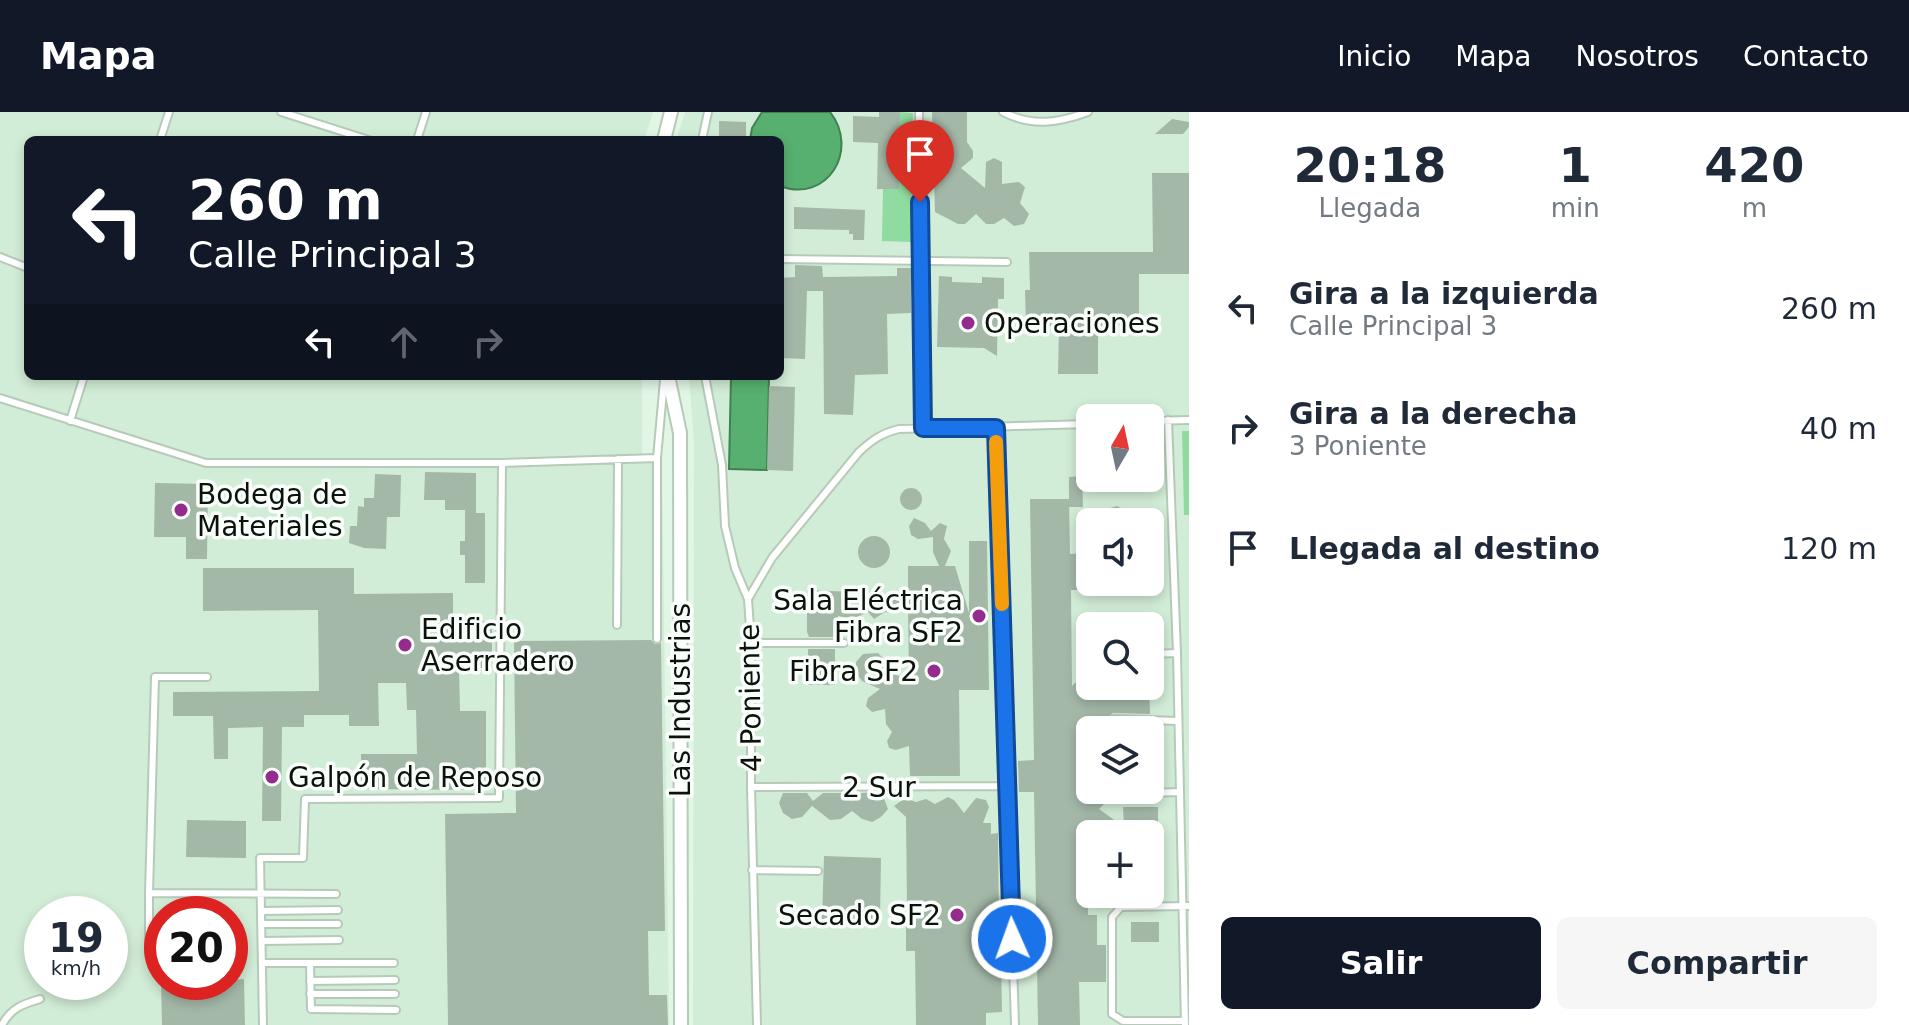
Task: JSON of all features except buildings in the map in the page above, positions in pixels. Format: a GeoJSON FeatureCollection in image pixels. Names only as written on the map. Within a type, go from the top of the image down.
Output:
{"type":"FeatureCollection","features":[{"type":"Feature","properties":{"kind":"street"},"geometry":{"type":"LineString","coordinates":[[665,136],[671,112]]}},
{"type":"Feature","properties":{"kind":"street","name":"Las Industrias"},"geometry":{"type":"LineString","coordinates":[[667,380],[680,433],[681,1025]]}},
{"type":"Feature","properties":{"kind":"lane"},"geometry":{"type":"LineString","coordinates":[[161,136],[169,112]]}},
{"type":"Feature","properties":{"kind":"lane"},"geometry":{"type":"LineString","coordinates":[[281,112],[356,136]]}},
{"type":"Feature","properties":{"kind":"lane"},"geometry":{"type":"LineString","coordinates":[[418,136],[426,112]]}},
{"type":"Feature","properties":{"kind":"lane"},"geometry":{"type":"LineString","coordinates":[[703,136],[708,112]]}},
{"type":"Feature","properties":{"kind":"lane"},"geometry":{"type":"LineString","coordinates":[[919,112],[923,428]]}},
{"type":"Feature","properties":{"kind":"lane"},"geometry":{"type":"LineString","coordinates":[[1003,112],[1027,122],[1052,123],[1088,112]]}},
{"type":"Feature","properties":{"kind":"lane"},"geometry":{"type":"LineString","coordinates":[[0,257],[24,266]]}},
{"type":"Feature","properties":{"kind":"lane"},"geometry":{"type":"LineString","coordinates":[[784,259],[1007,262]]}},
{"type":"Feature","properties":{"kind":"lane"},"geometry":{"type":"LineString","coordinates":[[70,421],[83,380]]}},
{"type":"Feature","properties":{"kind":"lane"},"geometry":{"type":"LineString","coordinates":[[657,639],[657,458],[666,380]]}},
{"type":"Feature","properties":{"kind":"lane","name":"4 Poniente"},"geometry":{"type":"LineString","coordinates":[[706,380],[719,447],[727,537],[748,599],[757,1025]]}},
{"type":"Feature","properties":{"kind":"lane"},"geometry":{"type":"LineString","coordinates":[[0,398],[206,463],[502,463],[657,458]]}},
{"type":"Feature","properties":{"kind":"lane"},"geometry":{"type":"LineString","coordinates":[[1164,420],[1189,420]]}},
{"type":"Feature","properties":{"kind":"lane"},"geometry":{"type":"LineString","coordinates":[[1168,420],[1186,906],[1185,1023],[1123,1021],[1112,1014],[1112,917],[1121,907],[1186,906]]}},
{"type":"Feature","properties":{"kind":"lane"},"geometry":{"type":"LineString","coordinates":[[748,599],[772,558],[871,440],[886,432],[923,428],[1076,425]]}},
{"type":"Feature","properties":{"kind":"lane"},"geometry":{"type":"LineString","coordinates":[[996,428],[1015,1025]]}},
{"type":"Feature","properties":{"kind":"lane"},"geometry":{"type":"LineString","coordinates":[[617,625],[618,459]]}},
{"type":"Feature","properties":{"kind":"lane"},"geometry":{"type":"LineString","coordinates":[[263,1025],[260,858],[303,858],[305,799],[499,798],[502,463]]}},
{"type":"Feature","properties":{"kind":"lane"},"geometry":{"type":"LineString","coordinates":[[751,643],[844,643]]}},
{"type":"Feature","properties":{"kind":"lane"},"geometry":{"type":"LineString","coordinates":[[1164,653],[1177,653]]}},
{"type":"Feature","properties":{"kind":"lane"},"geometry":{"type":"LineString","coordinates":[[207,677],[155,677],[149,893],[336,894]]}},
{"type":"Feature","properties":{"kind":"lane"},"geometry":{"type":"LineString","coordinates":[[1164,721],[1178,721]]}},
{"type":"Feature","properties":{"kind":"lane","name":"2 Sur"},"geometry":{"type":"LineString","coordinates":[[751,787],[1008,786]]}},
{"type":"Feature","properties":{"kind":"lane"},"geometry":{"type":"LineString","coordinates":[[1164,793],[1180,792]]}},
{"type":"Feature","properties":{"kind":"lane"},"geometry":{"type":"LineString","coordinates":[[752,870],[818,871]]}},
{"type":"Feature","properties":{"kind":"lane"},"geometry":{"type":"LineString","coordinates":[[261,911],[338,910]]}},
{"type":"Feature","properties":{"kind":"lane"},"geometry":{"type":"LineString","coordinates":[[261,924],[338,924]]}},
{"type":"Feature","properties":{"kind":"lane"},"geometry":{"type":"LineString","coordinates":[[262,941],[339,940]]}},
{"type":"Feature","properties":{"kind":"lane"},"geometry":{"type":"LineString","coordinates":[[262,963],[394,963]]}},
{"type":"Feature","properties":{"kind":"lane"},"geometry":{"type":"LineString","coordinates":[[310,963],[311,1009],[396,1010]]}},
{"type":"Feature","properties":{"kind":"lane"},"geometry":{"type":"LineString","coordinates":[[310,981],[395,980]]}},
{"type":"Feature","properties":{"kind":"lane"},"geometry":{"type":"LineString","coordinates":[[310,994],[395,994]]}},
{"type":"Feature","properties":{"kind":"lane"},"geometry":{"type":"LineString","coordinates":[[2,1025],[7,1015],[19,1006],[37,1000]]}},
{"type":"Feature","properties":{"kind":"shaded area"},"geometry":{"type":"Polygon","coordinates":[[[0,112],[653,112],[645,136],[24,136],[24,380],[642,380],[642,454],[662,455],[669,1025],[0,1025],[0,112]]]}},
{"type":"Feature","properties":{"kind":"shaded area"},"geometry":{"type":"Polygon","coordinates":[[[685,112],[1189,112],[1189,1025],[693,1025],[694,442],[689,380],[784,380],[784,136],[677,136],[685,112]]]}},
{"type":"Feature","properties":{"kind":"shaded area"},"geometry":{"type":"Polygon","coordinates":[[[762,112],[830,112],[838,127],[840,157],[824,181],[797,190],[784,187],[784,136],[751,136],[762,112]]]}},
{"type":"Feature","properties":{"kind":"shaded area"},"geometry":{"type":"Polygon","coordinates":[[[900,112],[913,113],[911,242],[882,241],[883,189],[899,189],[900,112]]]}},
{"type":"Feature","properties":{"kind":"shaded area"},"geometry":{"type":"Polygon","coordinates":[[[731,380],[769,380],[767,470],[729,469],[731,380]]]}},
{"type":"Feature","properties":{"kind":"shaded area"},"geometry":{"type":"Polygon","coordinates":[[[1182,431],[1189,431],[1189,515],[1184,515],[1182,431]]]}},
{"type":"Feature","properties":{"kind":"slow traffic"},"geometry":{"type":"LineString","coordinates":[[996,442],[1002,604]]}},
{"type":"Feature","properties":{"kind":"place","name":"Operaciones"},"geometry":{"type":"Point","coordinates":[968,323]}},
{"type":"Feature","properties":{"kind":"place","name":"Bodega de Materiales"},"geometry":{"type":"Point","coordinates":[181,510]}},
{"type":"Feature","properties":{"kind":"place","name":"Sala Eléctrica Fibra SF2"},"geometry":{"type":"Point","coordinates":[979,616]}},
{"type":"Feature","properties":{"kind":"place","name":"Edificio Aserradero"},"geometry":{"type":"Point","coordinates":[405,645]}},
{"type":"Feature","properties":{"kind":"place","name":"Fibra SF2"},"geometry":{"type":"Point","coordinates":[934,671]}},
{"type":"Feature","properties":{"kind":"place","name":"Galpón de Reposo"},"geometry":{"type":"Point","coordinates":[272,777]}},
{"type":"Feature","properties":{"kind":"place","name":"Secado SF2"},"geometry":{"type":"Point","coordinates":[957,915]}},
{"type":"Feature","properties":{"kind":"route"},"geometry":{"type":"LineString","coordinates":[[920,202],[923,428],[996,428],[1012,939]]}}]}
